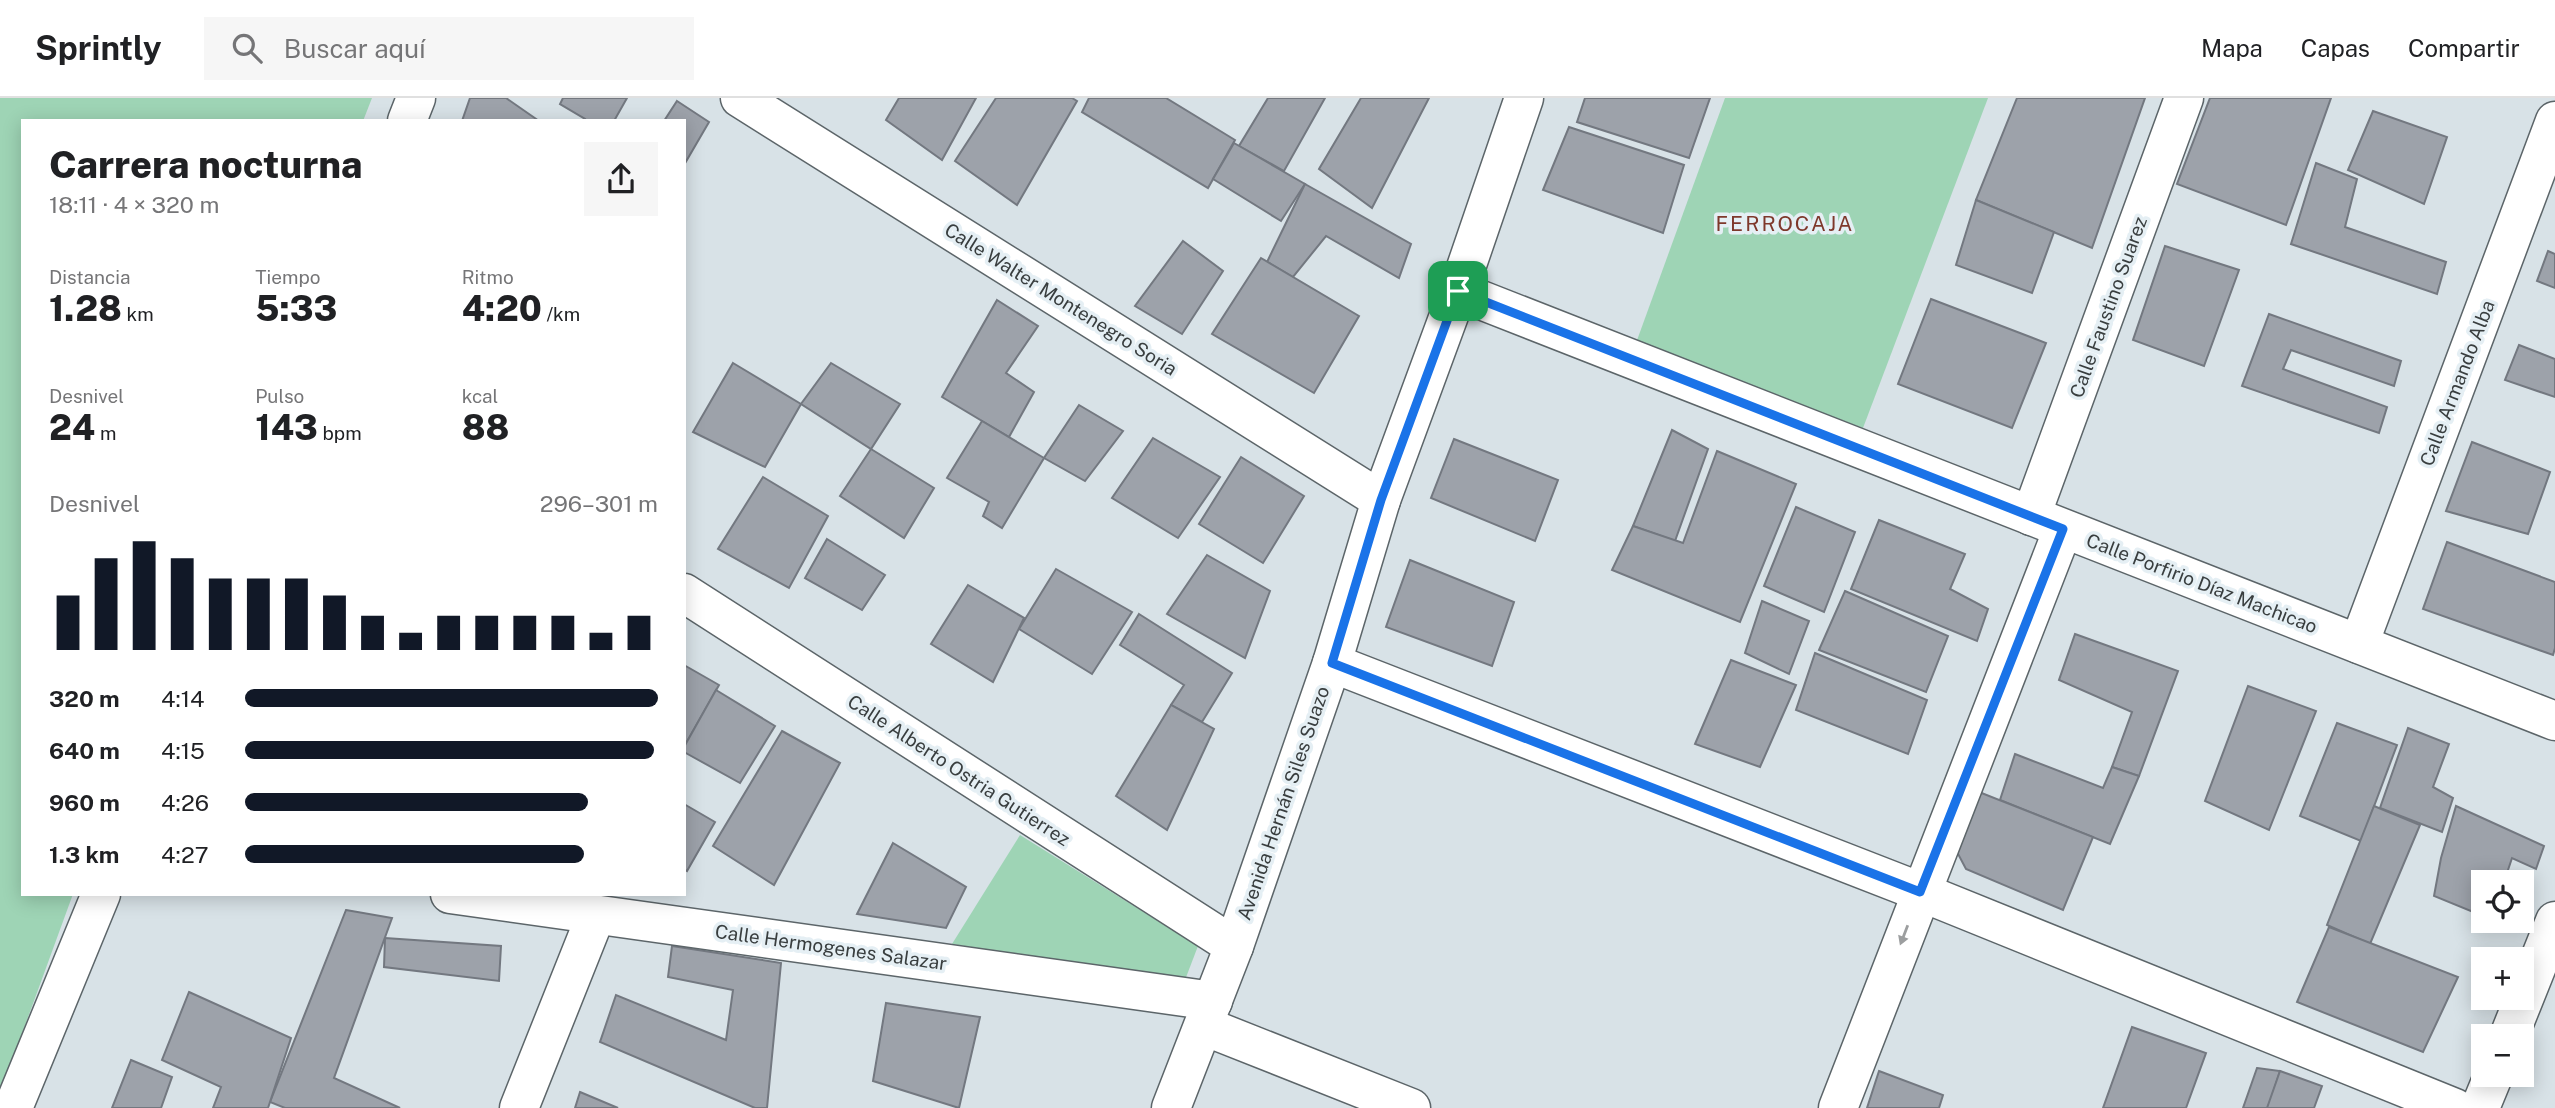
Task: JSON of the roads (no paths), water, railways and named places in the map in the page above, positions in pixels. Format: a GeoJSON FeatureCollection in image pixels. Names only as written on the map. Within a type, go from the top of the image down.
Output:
{"type":"FeatureCollection","features":[{"type":"Feature","properties":{"kind":"street"},"geometry":{"type":"LineString","coordinates":[[408,119],[416,98]]}},
{"type":"Feature","properties":{"kind":"street","name":"Calle Walter Montenegro Soria"},"geometry":{"type":"LineString","coordinates":[[740,98],[1381,500]]}},
{"type":"Feature","properties":{"kind":"street","name":"Avenida Hernán Siles Suazo"},"geometry":{"type":"LineString","coordinates":[[1171,1108],[1234,946],[1332,663],[1381,500],[1458,291],[1524,98]]}},
{"type":"Feature","properties":{"kind":"street","name":"Calle Faustino Suarez"},"geometry":{"type":"LineString","coordinates":[[1838,1108],[1920,892],[2047,522],[2184,98]]}},
{"type":"Feature","properties":{"kind":"street","name":"Calle Armando Alba"},"geometry":{"type":"LineString","coordinates":[[2359,644],[2555,121]]}},
{"type":"Feature","properties":{"kind":"street","name":"Calle Porfirio Díaz Machicao"},"geometry":{"type":"LineString","coordinates":[[1458,291],[2555,721]]}},
{"type":"Feature","properties":{"kind":"street","name":"Calle Alberto Ostria Gutierrez"},"geometry":{"type":"LineString","coordinates":[[686,594],[1234,946]]}},
{"type":"Feature","properties":{"kind":"street"},"geometry":{"type":"LineString","coordinates":[[1332,663],[1920,892],[2455,1108]]}},
{"type":"Feature","properties":{"kind":"street"},"geometry":{"type":"LineString","coordinates":[[13,1108],[100,896]]}},
{"type":"Feature","properties":{"kind":"street","name":"Calle Hermogenes Salazar"},"geometry":{"type":"LineString","coordinates":[[464,896],[1208,1013],[1412,1108]]}},
{"type":"Feature","properties":{"kind":"street"},"geometry":{"type":"LineString","coordinates":[[519,1108],[596,915]]}},
{"type":"Feature","properties":{"kind":"street"},"geometry":{"type":"LineString","coordinates":[[2514,1024],[2555,921]]}},
{"type":"Feature","properties":{"kind":"street"},"geometry":{"type":"LineString","coordinates":[[2480,1108],[2489,1087]]}},
{"type":"Feature","properties":{"kind":"district","name":"FERROCAJA"},"geometry":{"type":"Point","coordinates":[1785,224]}}]}
